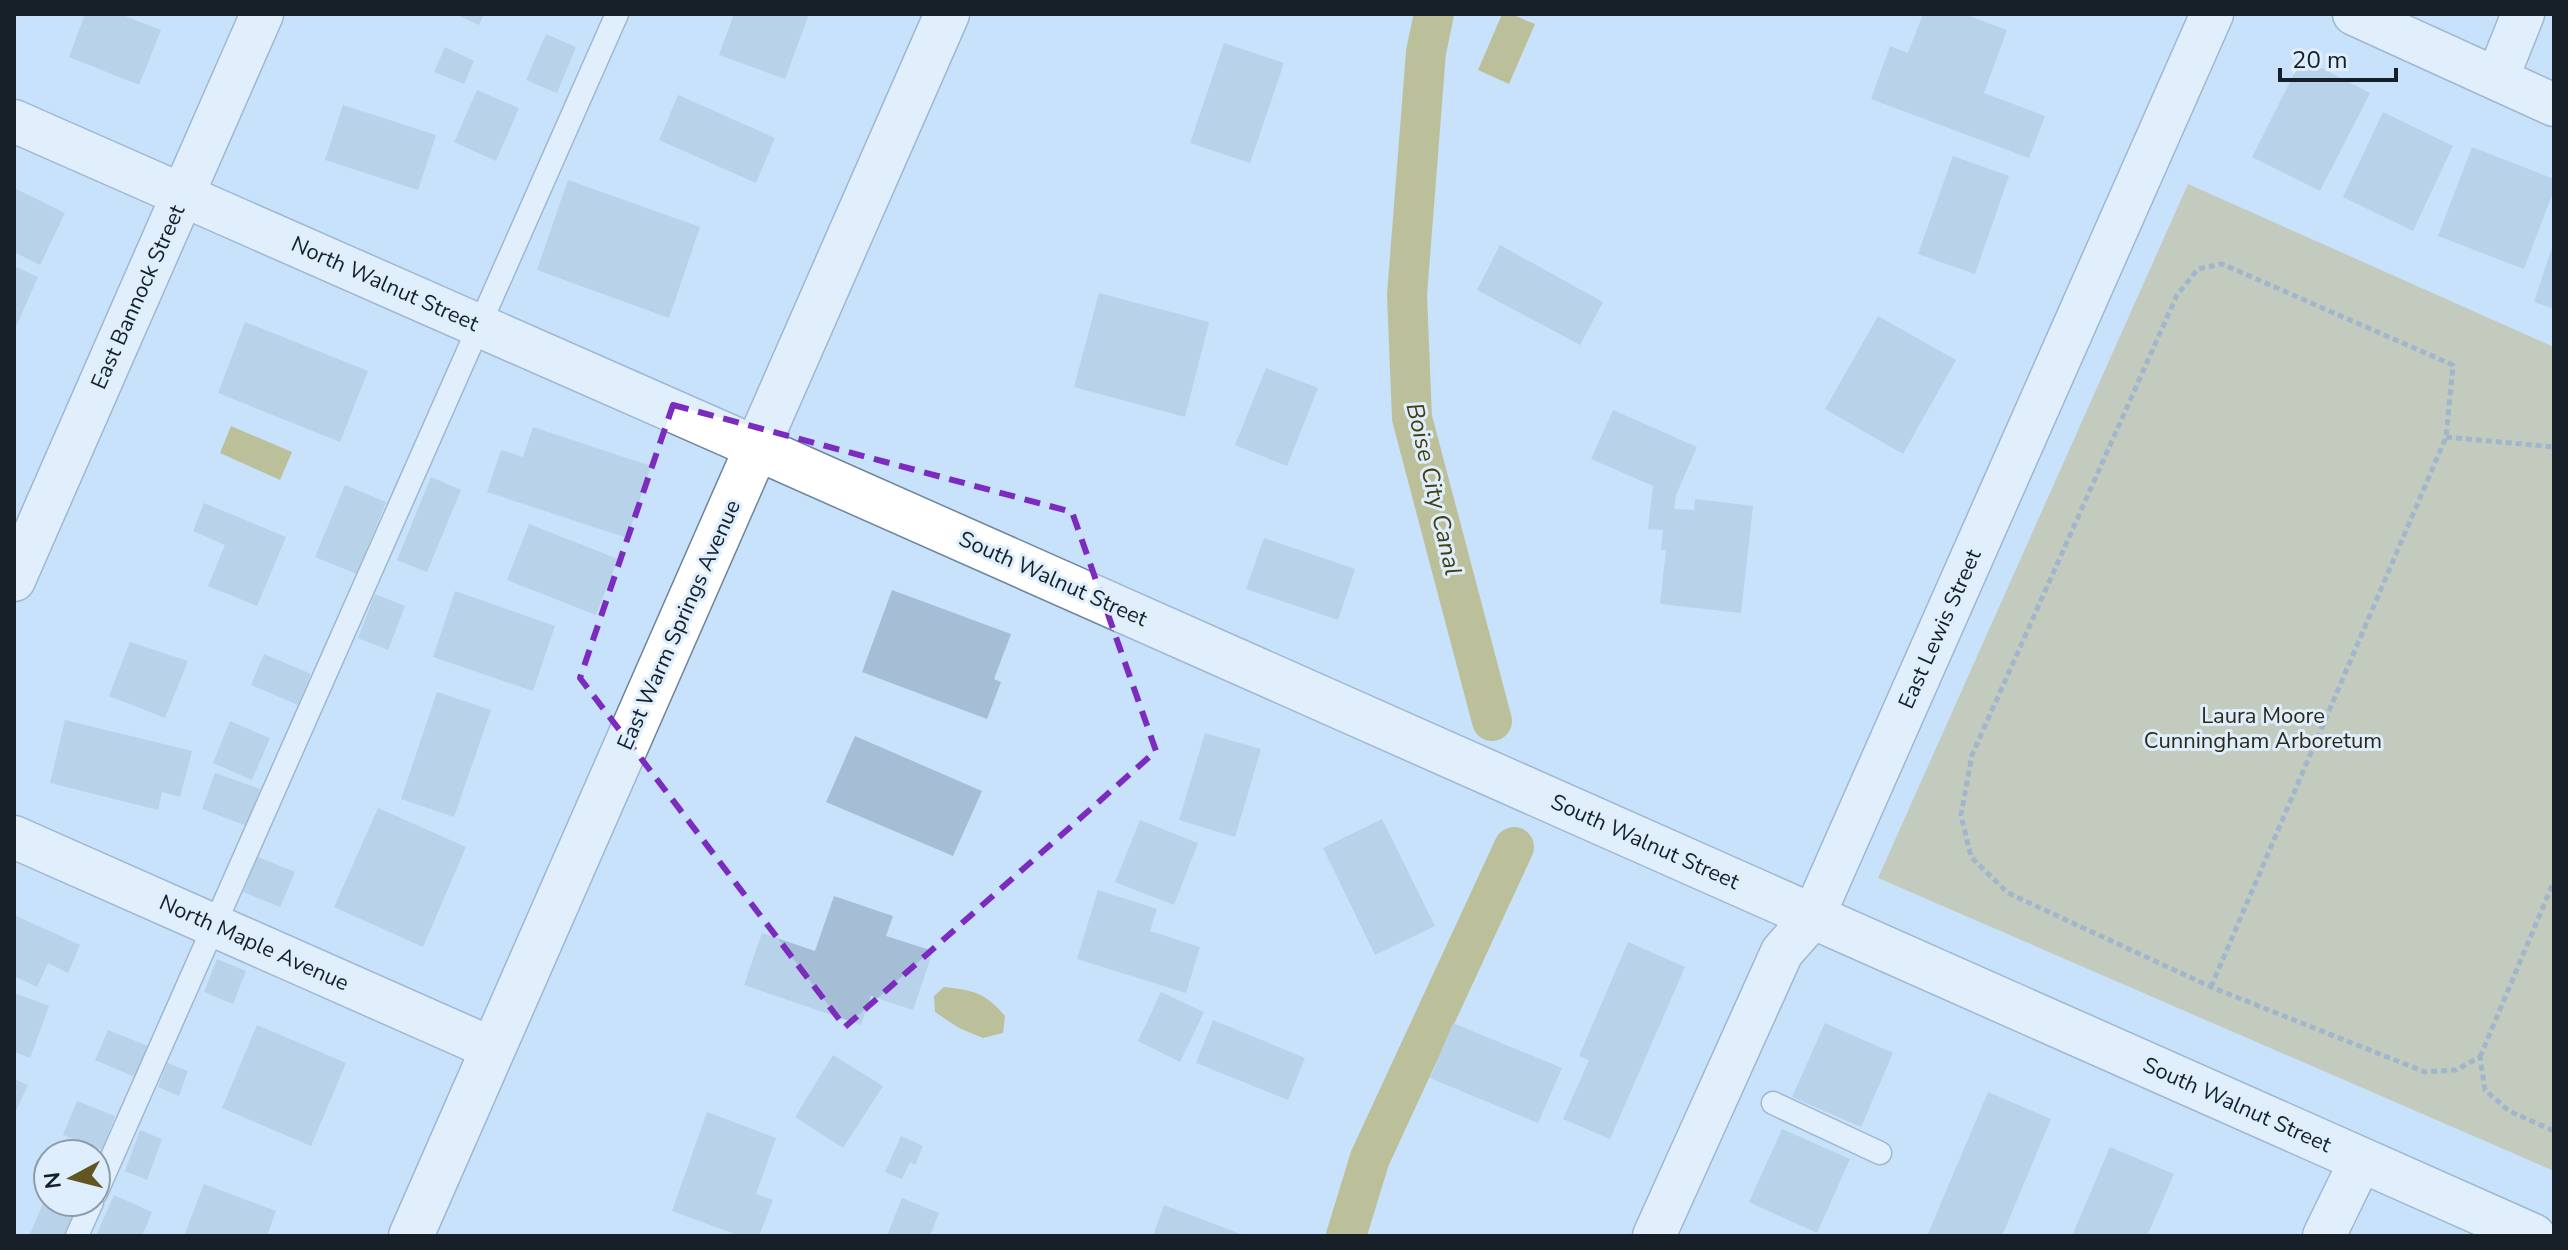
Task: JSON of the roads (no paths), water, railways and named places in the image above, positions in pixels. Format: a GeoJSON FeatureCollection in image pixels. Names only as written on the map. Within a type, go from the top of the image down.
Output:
{"type":"FeatureCollection","features":[{"type":"Feature","properties":{"kind":"street","name":"East Bannock Street"},"geometry":{"type":"LineString","coordinates":[[14,580],[262,14]]}},
{"type":"Feature","properties":{"kind":"street","name":"East Warm Springs Avenue"},"geometry":{"type":"LineString","coordinates":[[411,1236],[947,14]]}},
{"type":"Feature","properties":{"kind":"street","name":"East Lewis Street"},"geometry":{"type":"LineString","coordinates":[[1654,1236],[1782,952],[1813,917],[2212,14]]}},
{"type":"Feature","properties":{"kind":"street"},"geometry":{"type":"LineString","coordinates":[[2354,14],[2554,105]]}},
{"type":"Feature","properties":{"kind":"street"},"geometry":{"type":"LineString","coordinates":[[2497,79],[2523,14]]}},
{"type":"Feature","properties":{"kind":"street","name":"North Walnut Street"},"geometry":{"type":"LineString","coordinates":[[14,121],[757,448]]}},
{"type":"Feature","properties":{"kind":"street","name":"South Walnut Street"},"geometry":{"type":"LineString","coordinates":[[757,448],[2533,1236]]}},
{"type":"Feature","properties":{"kind":"street","name":"North Maple Avenue"},"geometry":{"type":"LineString","coordinates":[[14,837],[493,1049]]}},
{"type":"Feature","properties":{"kind":"street"},"geometry":{"type":"LineString","coordinates":[[2324,1236],[2361,1160]]}},
{"type":"Feature","properties":{"kind":"lane"},"geometry":{"type":"LineString","coordinates":[[112,1157],[617,14]]}},
{"type":"Feature","properties":{"kind":"lane"},"geometry":{"type":"LineString","coordinates":[[1773,1103],[1880,1153]]}},
{"type":"Feature","properties":{"kind":"waterway","name":"Boise City Canal"},"geometry":{"type":"LineString","coordinates":[[1434,14],[1426,52],[1407,295],[1412,418],[1492,721]]}},
{"type":"Feature","properties":{"kind":"waterway","name":"Boise City Canal"},"geometry":{"type":"LineString","coordinates":[[1346,1236],[1370,1158],[1514,847]]}},
{"type":"Feature","properties":{"kind":"park label","name":"Laura Moore Cunningham Arboretum"},"geometry":{"type":"Point","coordinates":[2263,728]}}]}
